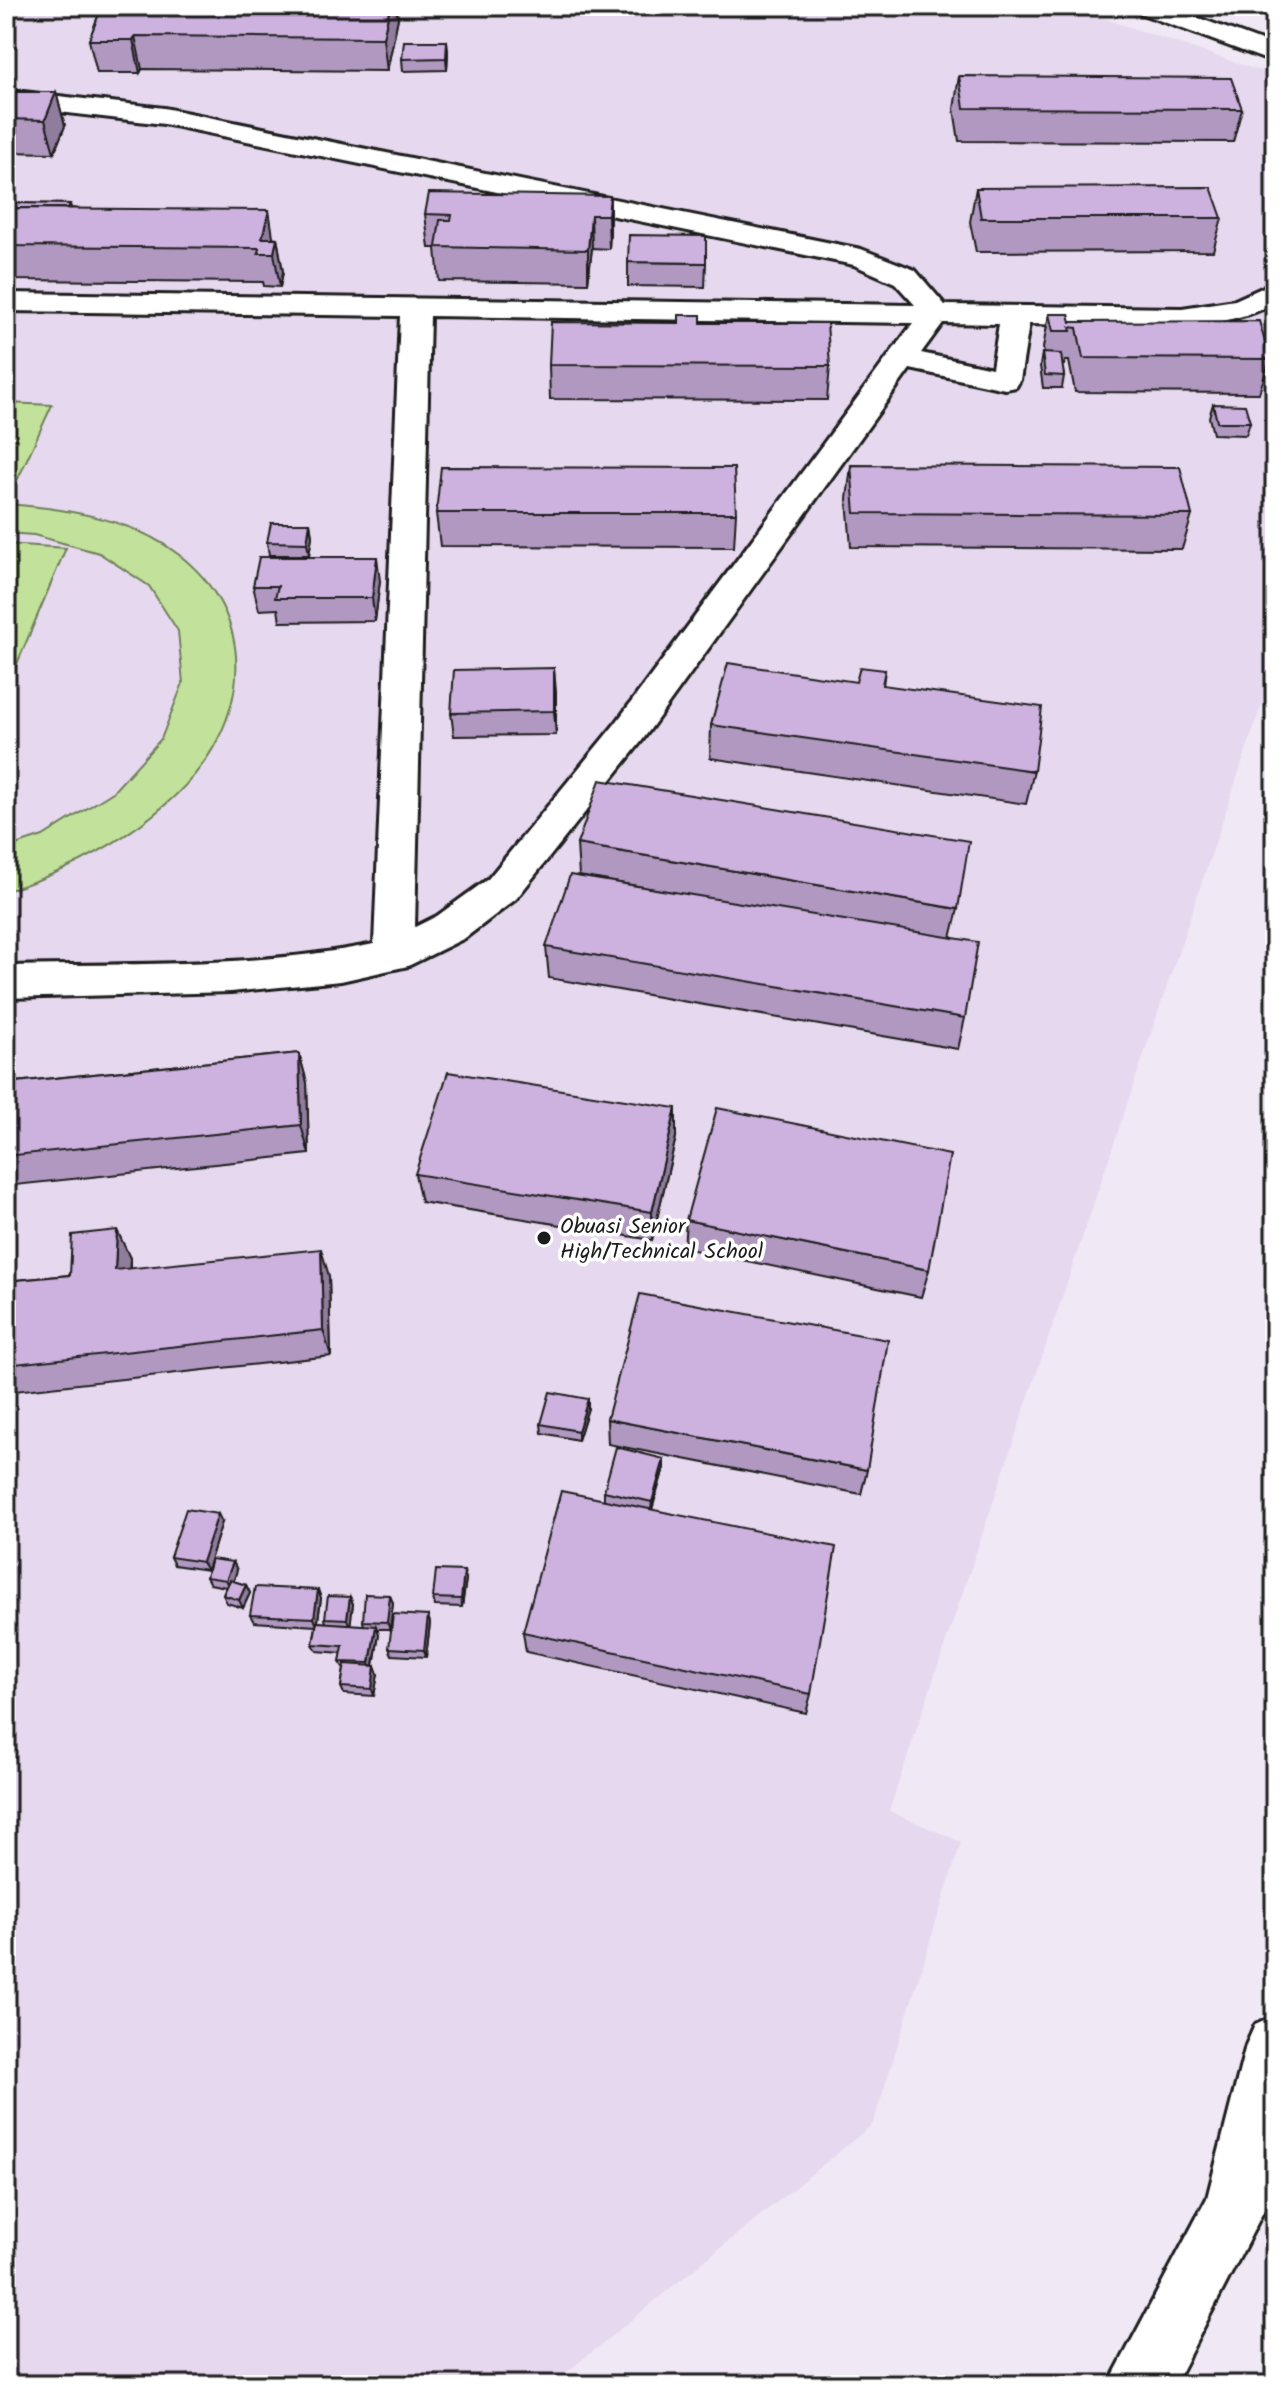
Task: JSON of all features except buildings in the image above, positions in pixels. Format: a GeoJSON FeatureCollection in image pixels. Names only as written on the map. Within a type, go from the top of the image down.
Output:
{"type":"FeatureCollection","features":[{"type":"Feature","properties":{"kind":"street"},"geometry":{"type":"LineString","coordinates":[[1153,8],[1275,55]]}},
{"type":"Feature","properties":{"kind":"street"},"geometry":{"type":"LineString","coordinates":[[6,98],[164,116],[861,258],[895,270],[918,285],[935,313]]}},
{"type":"Feature","properties":{"kind":"street"},"geometry":{"type":"LineString","coordinates":[[6,302],[1182,317],[1243,308],[1275,291]]}},
{"type":"Feature","properties":{"kind":"street"},"geometry":{"type":"LineString","coordinates":[[394,955],[415,307]]}},
{"type":"Feature","properties":{"kind":"street"},"geometry":{"type":"LineString","coordinates":[[6,982],[231,976],[341,966],[394,955],[451,927],[502,889],[628,733],[935,313]]}},
{"type":"Feature","properties":{"kind":"street"},"geometry":{"type":"LineString","coordinates":[[902,358],[1005,380],[1016,314]]}},
{"type":"Feature","properties":{"kind":"street"},"geometry":{"type":"LineString","coordinates":[[1140,2385],[1235,2208],[1275,2045]]}},
{"type":"Feature","properties":{"kind":"shaded area","name":"Obuasi Senior High/Technical School"},"geometry":{"type":"Polygon","coordinates":[[[6,6],[1067,6],[1275,76],[1275,547],[1272,553],[1275,555],[1275,665],[889,1811],[961,1842],[873,2124],[551,2385],[6,2385],[6,6]]]}},
{"type":"Feature","properties":{"kind":"green space"},"geometry":{"type":"Polygon","coordinates":[[[6,403],[52,405],[16,483],[6,482],[6,403]]]}},
{"type":"Feature","properties":{"kind":"green space"},"geometry":{"type":"Polygon","coordinates":[[[6,504],[60,510],[114,522],[149,536],[179,555],[203,578],[222,605],[233,635],[236,668],[232,703],[218,739],[180,791],[155,814],[97,852],[66,868],[6,891],[6,848],[43,836],[113,792],[161,739],[183,683],[178,631],[149,586],[99,553],[34,535],[6,533],[6,504]]]}},
{"type":"Feature","properties":{"kind":"green space"},"geometry":{"type":"Polygon","coordinates":[[[6,544],[66,548],[6,690],[6,544]]]}},
{"type":"Feature","properties":{"kind":"place","name":"Obuasi Senior High/Technical School"},"geometry":{"type":"Point","coordinates":[544,1238]}}]}
